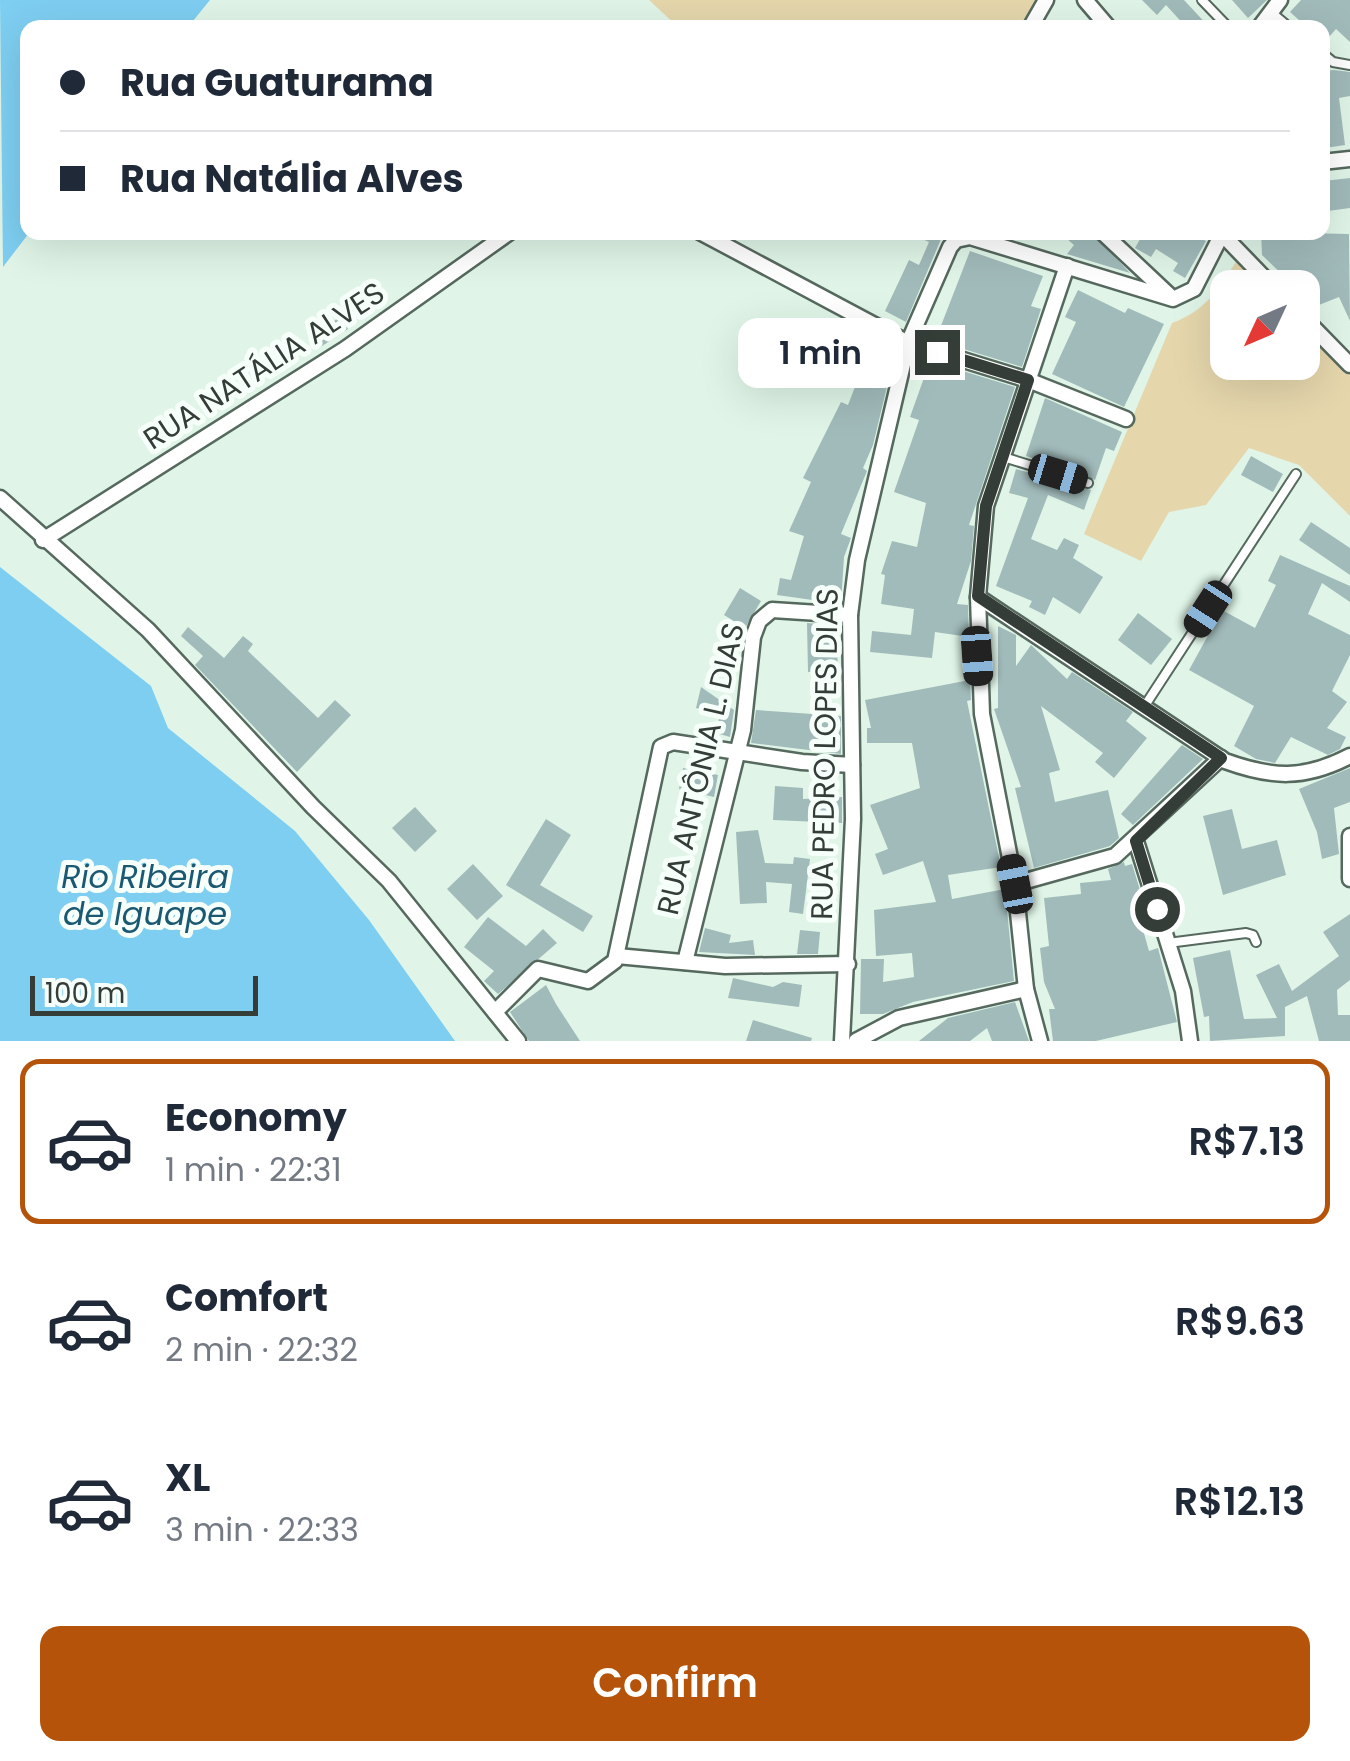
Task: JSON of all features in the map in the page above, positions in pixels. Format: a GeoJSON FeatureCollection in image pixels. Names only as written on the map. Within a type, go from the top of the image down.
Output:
{"type":"FeatureCollection","features":[{"type":"Feature","properties":{"kind":"street"},"geometry":{"type":"LineString","coordinates":[[1085,0],[1102,20]]}},
{"type":"Feature","properties":{"kind":"street","name":"RUA NATÁLIA ALVES"},"geometry":{"type":"LineString","coordinates":[[43,540],[345,348],[499,240]]}},
{"type":"Feature","properties":{"kind":"street"},"geometry":{"type":"LineString","coordinates":[[715,240],[908,343],[1028,380],[1126,418]]}},
{"type":"Feature","properties":{"kind":"street","name":"RUA PEDRO LOPES DIAS"},"geometry":{"type":"LineString","coordinates":[[842,1041],[848,964],[852,765],[850,615],[861,542],[908,343],[956,240]]}},
{"type":"Feature","properties":{"kind":"street","name":"RUA PEDRO LOPES DIAS"},"geometry":{"type":"LineString","coordinates":[[980,240],[1067,266]]}},
{"type":"Feature","properties":{"kind":"street"},"geometry":{"type":"LineString","coordinates":[[1110,240],[1173,299]]}},
{"type":"Feature","properties":{"kind":"street"},"geometry":{"type":"LineString","coordinates":[[1040,1041],[1026,989],[1015,884],[980,697],[978,596],[982,528],[1000,456],[1067,266],[1173,299],[1194,289],[1218,240]]}},
{"type":"Feature","properties":{"kind":"street"},"geometry":{"type":"LineString","coordinates":[[1229,240],[1257,270]]}},
{"type":"Feature","properties":{"kind":"street"},"geometry":{"type":"LineString","coordinates":[[1320,334],[1350,365]]}},
{"type":"Feature","properties":{"kind":"street"},"geometry":{"type":"LineString","coordinates":[[0,498],[148,630],[312,807],[388,881],[518,1041]]}},
{"type":"Feature","properties":{"kind":"street"},"geometry":{"type":"LineString","coordinates":[[978,596],[1221,758],[1267,776],[1290,777],[1350,756]]}},
{"type":"Feature","properties":{"kind":"street","name":"RUA ANTÔNIA L. DIAS"},"geometry":{"type":"LineString","coordinates":[[685,962],[737,753],[752,637],[759,621],[779,610],[850,615]]}},
{"type":"Feature","properties":{"kind":"street"},"geometry":{"type":"LineString","coordinates":[[495,1012],[538,969],[588,981],[609,969],[616,956],[660,746],[672,742],[852,765]]}},
{"type":"Feature","properties":{"kind":"street"},"geometry":{"type":"LineString","coordinates":[[1015,884],[1116,856],[1221,758]]}},
{"type":"Feature","properties":{"kind":"street"},"geometry":{"type":"LineString","coordinates":[[1350,836],[1350,879]]}},
{"type":"Feature","properties":{"kind":"street"},"geometry":{"type":"LineString","coordinates":[[1136,841],[1189,1018],[1190,1041]]}},
{"type":"Feature","properties":{"kind":"street"},"geometry":{"type":"LineString","coordinates":[[616,956],[744,966],[848,964]]}},
{"type":"Feature","properties":{"kind":"street"},"geometry":{"type":"LineString","coordinates":[[856,1041],[899,1018],[1026,989]]}},
{"type":"Feature","properties":{"kind":"lane"},"geometry":{"type":"LineString","coordinates":[[1202,0],[1221,20]]}},
{"type":"Feature","properties":{"kind":"lane"},"geometry":{"type":"LineString","coordinates":[[1000,456],[1088,483]]}},
{"type":"Feature","properties":{"kind":"lane"},"geometry":{"type":"LineString","coordinates":[[1144,707],[1296,474]]}},
{"type":"Feature","properties":{"kind":"lane"},"geometry":{"type":"LineString","coordinates":[[1168,943],[1246,934],[1251,934],[1256,942]]}},
{"type":"Feature","properties":{"kind":"shaded area"},"geometry":{"type":"Polygon","coordinates":[[[649,0],[1041,0],[1030,20],[670,20],[649,0]]]}},
{"type":"Feature","properties":{"kind":"shaded area"},"geometry":{"type":"Polygon","coordinates":[[[1210,297],[1210,380],[1320,380],[1320,346],[1350,376],[1350,516],[1299,465],[1249,448],[1206,505],[1169,512],[1141,561],[1084,534],[1172,323],[1210,297]]]}},
{"type":"Feature","properties":{"kind":"water"},"geometry":{"type":"Polygon","coordinates":[[[0,0],[210,0],[194,20],[20,20],[20,240],[24,240],[3,267],[0,0]]]}},
{"type":"Feature","properties":{"kind":"water","name":"Rio Ribeira de Iguape"},"geometry":{"type":"Polygon","coordinates":[[[0,567],[151,686],[168,728],[295,831],[369,920],[455,1041],[0,1041],[0,567]]]}},
{"type":"Feature","properties":{"kind":"building"},"geometry":{"type":"Polygon","coordinates":[[[1142,0],[1184,0],[1203,20],[1180,20],[1166,5],[1157,15],[1142,0]]]}},
{"type":"Feature","properties":{"kind":"building"},"geometry":{"type":"Polygon","coordinates":[[[1232,0],[1267,0],[1248,18],[1232,0]]]}},
{"type":"Feature","properties":{"kind":"building"},"geometry":{"type":"Polygon","coordinates":[[[1301,0],[1350,0],[1350,42],[1336,29],[1330,36],[1330,20],[1299,20],[1290,12],[1301,0]]]}},
{"type":"Feature","properties":{"kind":"building"},"geometry":{"type":"Polygon","coordinates":[[[1330,70],[1350,72],[1350,96],[1339,98],[1345,145],[1330,147],[1330,70]]]}},
{"type":"Feature","properties":{"kind":"building"},"geometry":{"type":"Polygon","coordinates":[[[1350,178],[1350,208],[1330,211],[1330,180],[1350,178]]]}},
{"type":"Feature","properties":{"kind":"building"},"geometry":{"type":"Polygon","coordinates":[[[1330,234],[1349,234],[1350,321],[1339,297],[1320,305],[1320,270],[1278,270],[1262,255],[1261,240],[1330,240],[1330,234]]]}},
{"type":"Feature","properties":{"kind":"building"},"geometry":{"type":"Polygon","coordinates":[[[924,240],[941,240],[906,322],[885,311],[909,260],[919,265],[929,242],[924,240]]]}},
{"type":"Feature","properties":{"kind":"building"},"geometry":{"type":"Polygon","coordinates":[[[1068,240],[1099,240],[1130,273],[1067,254],[1074,245],[1068,240]]]}},
{"type":"Feature","properties":{"kind":"building"},"geometry":{"type":"Polygon","coordinates":[[[1140,240],[1206,241],[1185,278],[1173,271],[1178,263],[1156,249],[1151,257],[1135,248],[1140,240]]]}},
{"type":"Feature","properties":{"kind":"building"},"geometry":{"type":"Polygon","coordinates":[[[970,251],[1043,276],[1031,306],[1041,309],[1022,367],[957,347],[937,336],[970,251]]]}},
{"type":"Feature","properties":{"kind":"building"},"geometry":{"type":"Polygon","coordinates":[[[1078,290],[1125,313],[1128,308],[1164,324],[1124,407],[1052,374],[1076,322],[1065,317],[1078,290]]]}},
{"type":"Feature","properties":{"kind":"building"},"geometry":{"type":"Polygon","coordinates":[[[340,317],[348,329],[319,348],[311,336],[340,317]]]}},
{"type":"Feature","properties":{"kind":"building"},"geometry":{"type":"Polygon","coordinates":[[[865,361],[891,370],[873,445],[863,468],[867,471],[841,534],[851,538],[844,557],[841,604],[777,595],[780,578],[791,580],[804,536],[789,531],[811,482],[803,478],[841,402],[848,405],[865,361]]]}},
{"type":"Feature","properties":{"kind":"building"},"geometry":{"type":"Polygon","coordinates":[[[930,361],[1015,387],[969,525],[974,526],[971,561],[957,604],[968,605],[969,637],[935,632],[932,658],[870,652],[872,631],[911,635],[914,609],[881,604],[885,575],[881,574],[892,541],[917,547],[926,503],[894,492],[919,420],[910,417],[930,361]]]}},
{"type":"Feature","properties":{"kind":"building"},"geometry":{"type":"Polygon","coordinates":[[[1045,398],[1122,432],[1114,451],[1106,448],[1095,480],[1026,456],[1045,398]]]}},
{"type":"Feature","properties":{"kind":"building"},"geometry":{"type":"Polygon","coordinates":[[[1251,456],[1283,474],[1273,492],[1241,475],[1251,456]]]}},
{"type":"Feature","properties":{"kind":"building"},"geometry":{"type":"Polygon","coordinates":[[[1016,469],[1091,490],[1084,510],[1048,495],[1031,539],[1057,550],[1064,538],[1079,545],[1073,558],[1103,577],[1080,614],[1053,597],[1045,615],[1029,607],[1032,601],[996,586],[1028,498],[1009,493],[1016,469]]]}},
{"type":"Feature","properties":{"kind":"building"},"geometry":{"type":"Polygon","coordinates":[[[1311,522],[1350,548],[1350,575],[1299,540],[1311,522]]]}},
{"type":"Feature","properties":{"kind":"building"},"geometry":{"type":"Polygon","coordinates":[[[1280,555],[1350,586],[1350,602],[1322,583],[1308,614],[1350,635],[1350,655],[1332,691],[1347,702],[1327,728],[1346,737],[1340,749],[1328,755],[1291,737],[1275,763],[1256,759],[1234,746],[1254,706],[1189,670],[1222,610],[1255,628],[1276,585],[1268,581],[1280,555]]]}},
{"type":"Feature","properties":{"kind":"building"},"geometry":{"type":"Polygon","coordinates":[[[740,588],[761,601],[745,628],[724,615],[740,588]]]}},
{"type":"Feature","properties":{"kind":"building"},"geometry":{"type":"Polygon","coordinates":[[[1138,613],[1172,639],[1151,665],[1118,640],[1138,613]]]}},
{"type":"Feature","properties":{"kind":"building"},"geometry":{"type":"Polygon","coordinates":[[[807,623],[836,625],[838,671],[808,672],[807,623]]]}},
{"type":"Feature","properties":{"kind":"building"},"geometry":{"type":"Polygon","coordinates":[[[998,626],[1016,635],[1016,666],[1031,645],[1067,679],[1072,672],[1133,712],[1126,721],[1147,738],[1114,778],[1095,762],[1103,753],[1041,706],[1060,770],[1049,773],[1055,802],[1108,790],[1119,838],[1110,846],[1034,868],[1015,788],[1021,787],[994,709],[998,708],[998,626]]]}},
{"type":"Feature","properties":{"kind":"building"},"geometry":{"type":"Polygon","coordinates":[[[188,627],[224,658],[243,636],[253,644],[248,651],[318,718],[335,700],[351,715],[297,772],[195,665],[203,656],[181,636],[188,627]]]}},
{"type":"Feature","properties":{"kind":"building"},"geometry":{"type":"Polygon","coordinates":[[[970,680],[971,700],[967,701],[1001,867],[948,875],[952,899],[1005,889],[1014,981],[913,1002],[883,1014],[860,1014],[861,959],[884,959],[883,982],[914,977],[912,953],[876,956],[874,910],[936,902],[923,861],[883,875],[875,854],[888,849],[870,805],[920,788],[912,743],[867,743],[867,728],[871,728],[865,700],[970,680]]]}},
{"type":"Feature","properties":{"kind":"building"},"geometry":{"type":"Polygon","coordinates":[[[701,687],[734,710],[730,737],[716,733],[720,714],[696,708],[701,687]]]}},
{"type":"Feature","properties":{"kind":"building"},"geometry":{"type":"Polygon","coordinates":[[[756,710],[841,716],[841,754],[751,743],[756,710]]]}},
{"type":"Feature","properties":{"kind":"building"},"geometry":{"type":"Polygon","coordinates":[[[1182,745],[1203,759],[1133,825],[1121,814],[1182,745]]]}},
{"type":"Feature","properties":{"kind":"building"},"geometry":{"type":"Polygon","coordinates":[[[683,768],[718,775],[714,797],[679,789],[683,768]]]}},
{"type":"Feature","properties":{"kind":"building"},"geometry":{"type":"Polygon","coordinates":[[[1350,768],[1350,802],[1334,808],[1339,854],[1322,859],[1317,832],[1299,789],[1350,768]]]}},
{"type":"Feature","properties":{"kind":"building"},"geometry":{"type":"Polygon","coordinates":[[[775,786],[803,788],[803,799],[842,797],[842,823],[773,820],[775,786]]]}},
{"type":"Feature","properties":{"kind":"building"},"geometry":{"type":"Polygon","coordinates":[[[415,807],[437,831],[415,852],[392,828],[415,807]]]}},
{"type":"Feature","properties":{"kind":"building"},"geometry":{"type":"Polygon","coordinates":[[[1232,809],[1242,849],[1277,840],[1286,875],[1223,895],[1203,816],[1232,809]]]}},
{"type":"Feature","properties":{"kind":"building"},"geometry":{"type":"Polygon","coordinates":[[[546,819],[571,835],[540,885],[593,916],[583,932],[506,885],[546,819]]]}},
{"type":"Feature","properties":{"kind":"building"},"geometry":{"type":"Polygon","coordinates":[[[758,830],[765,863],[793,864],[794,857],[810,859],[803,914],[789,912],[792,884],[766,882],[767,903],[740,904],[736,832],[758,830]]]}},
{"type":"Feature","properties":{"kind":"building"},"geometry":{"type":"Polygon","coordinates":[[[1124,862],[1125,866],[1132,864],[1144,903],[1136,905],[1149,951],[1158,948],[1177,1022],[1096,1041],[1053,1041],[1049,1009],[1055,1009],[1044,982],[1040,948],[1049,946],[1044,898],[1081,894],[1080,883],[1111,880],[1108,869],[1124,862]]]}},
{"type":"Feature","properties":{"kind":"building"},"geometry":{"type":"Polygon","coordinates":[[[473,864],[503,896],[477,920],[447,889],[473,864]]]}},
{"type":"Feature","properties":{"kind":"building"},"geometry":{"type":"Polygon","coordinates":[[[1350,914],[1350,980],[1337,990],[1338,1015],[1350,1015],[1350,1041],[1319,1041],[1307,996],[1285,1007],[1285,1036],[1210,1041],[1209,1016],[1204,1017],[1193,958],[1230,950],[1244,1019],[1277,1018],[1256,975],[1279,964],[1292,991],[1339,956],[1323,932],[1350,914]]]}},
{"type":"Feature","properties":{"kind":"building"},"geometry":{"type":"Polygon","coordinates":[[[488,917],[526,946],[543,929],[557,943],[498,994],[484,981],[494,971],[464,947],[488,917]]]}},
{"type":"Feature","properties":{"kind":"building"},"geometry":{"type":"Polygon","coordinates":[[[705,928],[731,935],[729,943],[753,940],[755,955],[699,952],[705,928]]]}},
{"type":"Feature","properties":{"kind":"building"},"geometry":{"type":"Polygon","coordinates":[[[800,930],[820,932],[818,954],[797,954],[800,930]]]}},
{"type":"Feature","properties":{"kind":"building"},"geometry":{"type":"Polygon","coordinates":[[[733,978],[773,987],[783,982],[802,985],[799,1007],[728,998],[733,978]]]}},
{"type":"Feature","properties":{"kind":"building"},"geometry":{"type":"Polygon","coordinates":[[[546,985],[580,1041],[529,1041],[510,1012],[546,985]]]}},
{"type":"Feature","properties":{"kind":"building"},"geometry":{"type":"Polygon","coordinates":[[[1015,1002],[1029,1041],[992,1041],[987,1028],[970,1041],[919,1041],[948,1018],[1015,1002]]]}},
{"type":"Feature","properties":{"kind":"building"},"geometry":{"type":"Polygon","coordinates":[[[753,1020],[812,1038],[811,1041],[746,1041],[753,1020]]]}},
{"type":"Feature","properties":{"kind":"route"},"geometry":{"type":"LineString","coordinates":[[937,352],[1028,380],[986,506],[978,596],[1221,758],[1136,841],[1157,909]]}}]}
